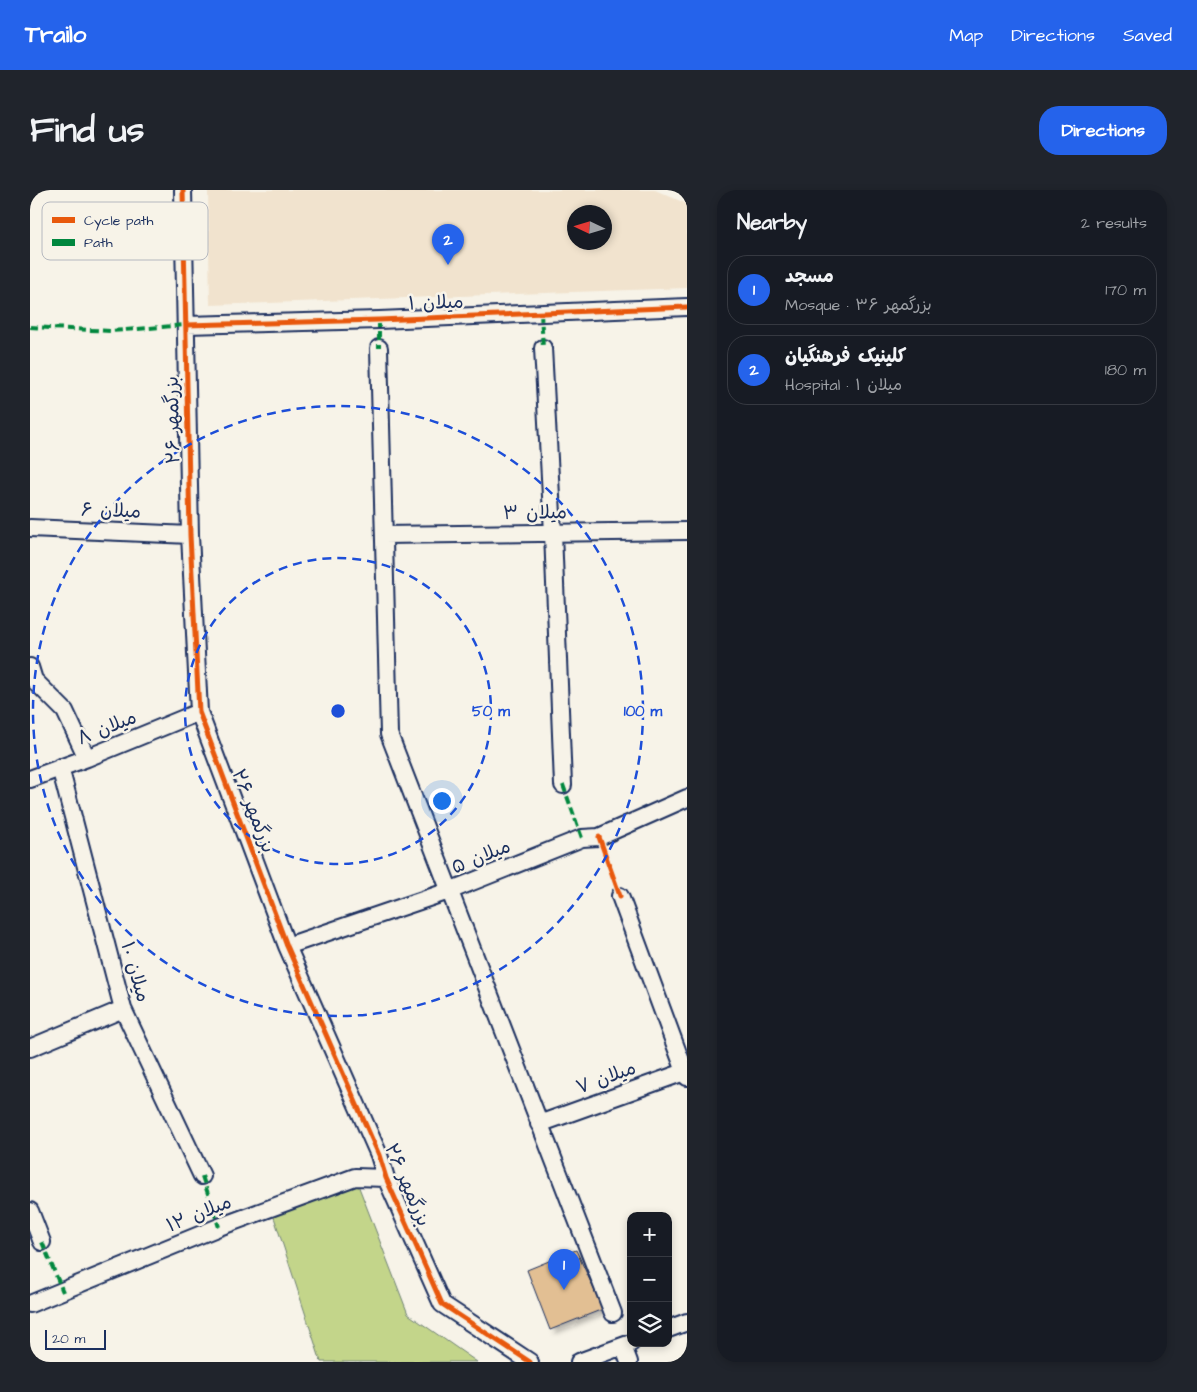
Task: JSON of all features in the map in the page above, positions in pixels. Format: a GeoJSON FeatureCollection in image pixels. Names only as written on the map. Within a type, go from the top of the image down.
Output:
{"type":"FeatureCollection","features":[{"type":"Feature","properties":{"kind":"street","name":"بزرگمهر ۲۶"},"geometry":{"type":"LineString","coordinates":[[185,260],[190,535],[199,712],[287,946],[442,1304],[530,1362]]}},
{"type":"Feature","properties":{"kind":"street","name":"میلان ۱"},"geometry":{"type":"LineString","coordinates":[[186,325],[369,320],[687,306]]}},
{"type":"Feature","properties":{"kind":"street"},"geometry":{"type":"LineString","coordinates":[[379,348],[389,734],[612,1313]]}},
{"type":"Feature","properties":{"kind":"street"},"geometry":{"type":"LineString","coordinates":[[543,348],[553,533],[563,785]]}},
{"type":"Feature","properties":{"kind":"street","name":"میلان ۶"},"geometry":{"type":"LineString","coordinates":[[30,528],[190,535]]}},
{"type":"Feature","properties":{"kind":"street","name":"میلان ۳"},"geometry":{"type":"LineString","coordinates":[[384,535],[687,531]]}},
{"type":"Feature","properties":{"kind":"street"},"geometry":{"type":"LineString","coordinates":[[30,667],[34,680],[65,711],[87,758]]}},
{"type":"Feature","properties":{"kind":"street","name":"میلان ۸"},"geometry":{"type":"LineString","coordinates":[[30,779],[199,712]]}},
{"type":"Feature","properties":{"kind":"street","name":"میلان ۱۰"},"geometry":{"type":"LineString","coordinates":[[60,768],[123,1009],[202,1176]]}},
{"type":"Feature","properties":{"kind":"street","name":"میلان ۵"},"geometry":{"type":"LineString","coordinates":[[287,946],[449,891],[582,838],[599,837],[687,798]]}},
{"type":"Feature","properties":{"kind":"street"},"geometry":{"type":"LineString","coordinates":[[620,896],[686,1073]]}},
{"type":"Feature","properties":{"kind":"street"},"geometry":{"type":"LineString","coordinates":[[30,1048],[123,1009]]}},
{"type":"Feature","properties":{"kind":"street","name":"میلان ۷"},"geometry":{"type":"LineString","coordinates":[[539,1124],[686,1073]]}},
{"type":"Feature","properties":{"kind":"street","name":"میلان ۱۲"},"geometry":{"type":"LineString","coordinates":[[30,1304],[219,1227],[355,1177],[386,1178]]}},
{"type":"Feature","properties":{"kind":"street"},"geometry":{"type":"LineString","coordinates":[[30,1211],[42,1242]]}},
{"type":"Feature","properties":{"kind":"street"},"geometry":{"type":"LineString","coordinates":[[672,1328],[687,1322]]}},
{"type":"Feature","properties":{"kind":"street"},"geometry":{"type":"LineString","coordinates":[[579,1362],[627,1344]]}},
{"type":"Feature","properties":{"kind":"street"},"geometry":{"type":"LineString","coordinates":[[627,1347],[629,1362]]}},
{"type":"Feature","properties":{"kind":"shaded area"},"geometry":{"type":"Polygon","coordinates":[[[208,190],[655,190],[687,204],[687,288],[210,305],[208,190]]]}},
{"type":"Feature","properties":{"kind":"green space"},"geometry":{"type":"Polygon","coordinates":[[[355,1177],[408,1314],[477,1362],[321,1362],[271,1208],[355,1177]]]}},
{"type":"Feature","properties":{"kind":"building"},"geometry":{"type":"Polygon","coordinates":[[[576,1250],[603,1309],[550,1330],[527,1270],[576,1250]]]}},
{"type":"Feature","properties":{"kind":"marked path"},"geometry":{"type":"LineString","coordinates":[[541,313],[543,348]]}},
{"type":"Feature","properties":{"kind":"marked path"},"geometry":{"type":"LineString","coordinates":[[379,320],[379,348]]}},
{"type":"Feature","properties":{"kind":"marked path"},"geometry":{"type":"LineString","coordinates":[[30,327],[112,331],[186,325]]}},
{"type":"Feature","properties":{"kind":"marked path"},"geometry":{"type":"LineString","coordinates":[[563,785],[582,838]]}},
{"type":"Feature","properties":{"kind":"marked path"},"geometry":{"type":"LineString","coordinates":[[202,1176],[219,1227]]}},
{"type":"Feature","properties":{"kind":"marked path"},"geometry":{"type":"LineString","coordinates":[[42,1242],[63,1292]]}},
{"type":"Feature","properties":{"kind":"cycle path"},"geometry":{"type":"LineString","coordinates":[[183,190],[183,202]]}},
{"type":"Feature","properties":{"kind":"cycle path"},"geometry":{"type":"LineString","coordinates":[[184,260],[190,535],[199,712],[287,946],[442,1304],[530,1362]]}},
{"type":"Feature","properties":{"kind":"cycle path"},"geometry":{"type":"LineString","coordinates":[[186,325],[379,320],[687,307]]}},
{"type":"Feature","properties":{"kind":"cycle path"},"geometry":{"type":"LineString","coordinates":[[599,837],[620,896]]}},
{"type":"Feature","properties":{"kind":"place","name":"کلینیک فرهنگیان"},"geometry":{"type":"Point","coordinates":[448,265]}},
{"type":"Feature","properties":{"kind":"place","name":"مسجد"},"geometry":{"type":"Point","coordinates":[564,1290]}}]}
